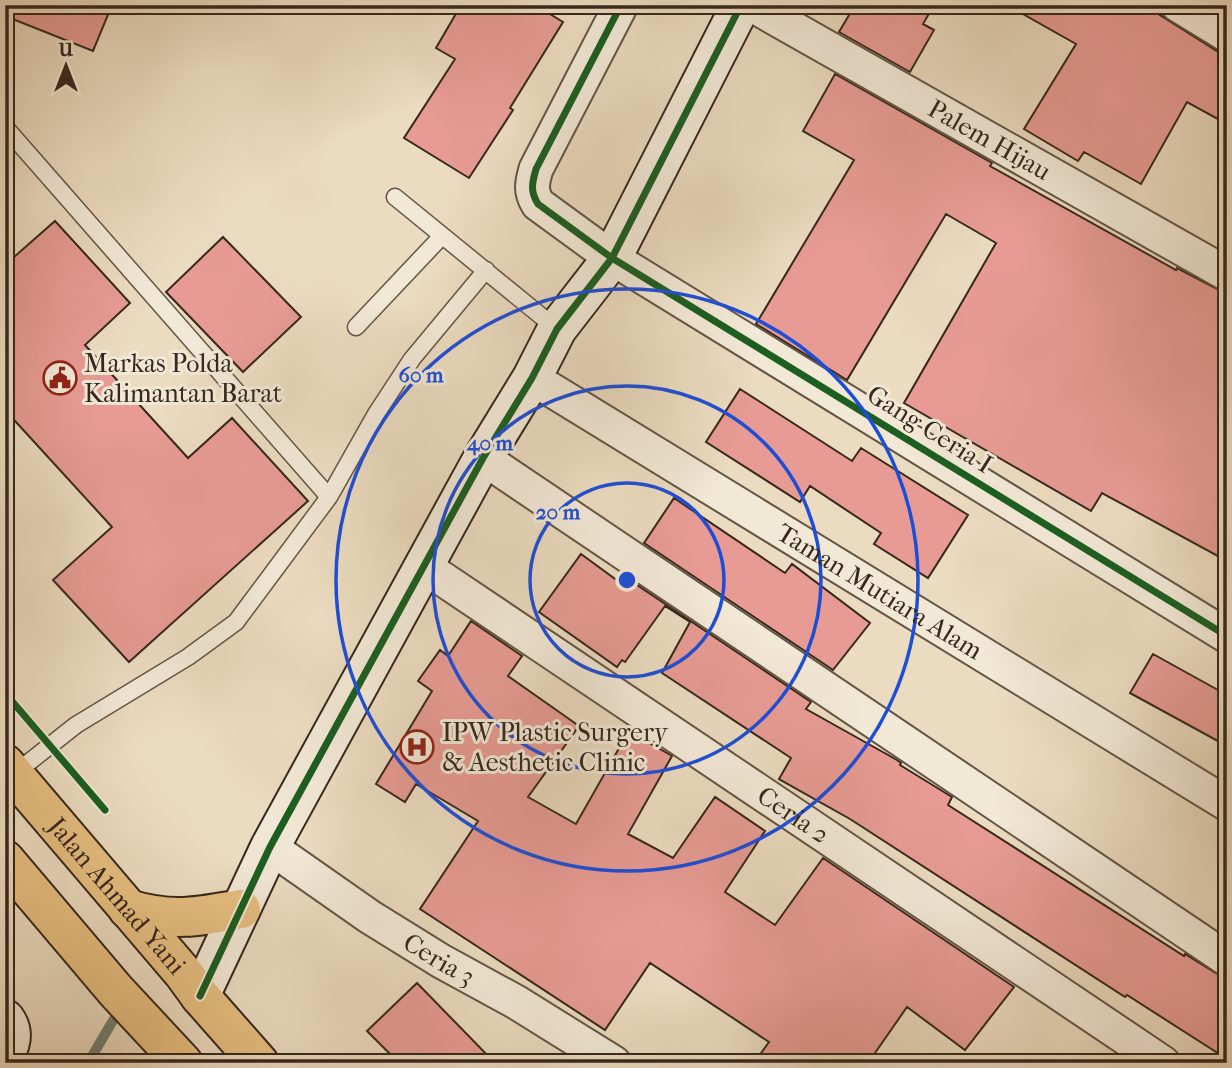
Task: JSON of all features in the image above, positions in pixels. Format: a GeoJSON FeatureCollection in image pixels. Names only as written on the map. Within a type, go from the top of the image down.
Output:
{"type":"FeatureCollection","features":[{"type":"Feature","properties":{"kind":"highway","name":"Jalan Ahmad Yani"},"geometry":{"type":"LineString","coordinates":[[10,769],[259,1063]]}},
{"type":"Feature","properties":{"kind":"highway"},"geometry":{"type":"LineString","coordinates":[[5,860],[163,1048]]}},
{"type":"Feature","properties":{"kind":"highway"},"geometry":{"type":"LineString","coordinates":[[137,919],[153,916],[188,918],[241,909]]}},
{"type":"Feature","properties":{"kind":"street","name":"Gang Ceria I"},"geometry":{"type":"LineString","coordinates":[[621,5],[536,169],[532,194],[537,204],[612,258],[1227,636]]}},
{"type":"Feature","properties":{"kind":"street"},"geometry":{"type":"LineString","coordinates":[[192,985],[241,909],[270,847],[483,458],[532,378],[557,328],[612,258],[741,5]]}},
{"type":"Feature","properties":{"kind":"street","name":"Palem Hijau"},"geometry":{"type":"LineString","coordinates":[[752,5],[1227,274]]}},
{"type":"Feature","properties":{"kind":"street"},"geometry":{"type":"LineString","coordinates":[[1178,5],[1227,35]]}},
{"type":"Feature","properties":{"kind":"street","name":"Taman Mutiara Alam"},"geometry":{"type":"LineString","coordinates":[[532,378],[1227,804]]}},
{"type":"Feature","properties":{"kind":"street"},"geometry":{"type":"LineString","coordinates":[[483,458],[1227,959]]}},
{"type":"Feature","properties":{"kind":"street","name":"Ceria 2"},"geometry":{"type":"LineString","coordinates":[[425,567],[1163,1063]]}},
{"type":"Feature","properties":{"kind":"street","name":"Ceria 3"},"geometry":{"type":"LineString","coordinates":[[270,847],[370,917],[614,1063]]}},
{"type":"Feature","properties":{"kind":"street"},"geometry":{"type":"LineString","coordinates":[[5,1019],[10,1026],[12,1038],[5,1055]]}},
{"type":"Feature","properties":{"kind":"lane"},"geometry":{"type":"LineString","coordinates":[[5,127],[329,497]]}},
{"type":"Feature","properties":{"kind":"lane"},"geometry":{"type":"LineString","coordinates":[[395,197],[441,237],[557,328]]}},
{"type":"Feature","properties":{"kind":"lane"},"geometry":{"type":"LineString","coordinates":[[356,327],[441,237]]}},
{"type":"Feature","properties":{"kind":"lane"},"geometry":{"type":"LineString","coordinates":[[10,769],[188,657],[236,622],[329,497],[376,414],[412,359],[486,270]]}},
{"type":"Feature","properties":{"kind":"building"},"geometry":{"type":"Polygon","coordinates":[[[5,5],[112,5],[93,51],[5,16],[5,5]]]}},
{"type":"Feature","properties":{"kind":"building"},"geometry":{"type":"Polygon","coordinates":[[[461,5],[535,5],[563,22],[510,108],[513,110],[469,178],[404,138],[455,59],[436,48],[461,5]]]}},
{"type":"Feature","properties":{"kind":"building"},"geometry":{"type":"Polygon","coordinates":[[[855,5],[934,5],[923,24],[934,30],[910,72],[839,32],[855,5]]]}},
{"type":"Feature","properties":{"kind":"building"},"geometry":{"type":"Polygon","coordinates":[[[1007,5],[1144,5],[1217,51],[1227,54],[1227,124],[1187,102],[1141,184],[1084,152],[1078,161],[1024,129],[1076,44],[1007,5]]]}},
{"type":"Feature","properties":{"kind":"building"},"geometry":{"type":"Polygon","coordinates":[[[835,74],[992,163],[990,166],[1176,270],[1177,268],[1227,294],[1227,561],[1102,493],[1091,511],[904,403],[996,243],[946,214],[847,380],[756,324],[854,160],[803,131],[835,74]]]}},
{"type":"Feature","properties":{"kind":"building"},"geometry":{"type":"Polygon","coordinates":[[[55,221],[130,303],[85,345],[188,458],[232,418],[308,501],[129,662],[53,580],[112,527],[5,410],[5,265],[55,221]]]}},
{"type":"Feature","properties":{"kind":"building"},"geometry":{"type":"Polygon","coordinates":[[[223,237],[301,317],[243,372],[166,292],[223,237]]]}},
{"type":"Feature","properties":{"kind":"building"},"geometry":{"type":"Polygon","coordinates":[[[740,389],[852,461],[861,448],[968,515],[928,578],[874,544],[881,533],[810,486],[800,502],[706,442],[740,389]]]}},
{"type":"Feature","properties":{"kind":"building"},"geometry":{"type":"Polygon","coordinates":[[[674,498],[785,573],[792,564],[870,623],[833,670],[644,543],[674,498]]]}},
{"type":"Feature","properties":{"kind":"building"},"geometry":{"type":"Polygon","coordinates":[[[581,554],[618,581],[622,575],[811,702],[806,709],[897,760],[900,765],[952,797],[948,805],[1184,956],[1185,954],[1227,980],[1227,1059],[1127,995],[1125,997],[850,819],[779,779],[791,758],[662,673],[690,622],[665,606],[625,662],[622,660],[617,667],[539,612],[581,554]]]}},
{"type":"Feature","properties":{"kind":"building"},"geometry":{"type":"Polygon","coordinates":[[[471,621],[522,656],[508,676],[579,726],[528,797],[576,824],[626,736],[637,736],[672,756],[628,834],[673,858],[715,797],[765,831],[725,892],[775,925],[823,858],[1014,987],[965,1050],[907,1007],[868,1063],[754,1063],[769,1042],[650,963],[605,1030],[420,909],[478,821],[416,784],[405,802],[376,784],[432,691],[418,681],[440,650],[448,656],[471,621]]]}},
{"type":"Feature","properties":{"kind":"building"},"geometry":{"type":"Polygon","coordinates":[[[1153,654],[1227,695],[1227,746],[1130,693],[1153,654]]]}},
{"type":"Feature","properties":{"kind":"building"},"geometry":{"type":"Polygon","coordinates":[[[417,983],[495,1063],[399,1063],[367,1031],[417,983]]]}},
{"type":"Feature","properties":{"kind":"waterway"},"geometry":{"type":"LineString","coordinates":[[88,1063],[121,1007]]}},
{"type":"Feature","properties":{"kind":"cycle path"},"geometry":{"type":"LineString","coordinates":[[621,5],[536,169],[532,187],[538,204],[612,258],[1227,636]]}},
{"type":"Feature","properties":{"kind":"cycle path"},"geometry":{"type":"LineString","coordinates":[[200,996],[270,847],[483,458],[532,378],[557,329],[612,258],[741,5]]}},
{"type":"Feature","properties":{"kind":"cycle path"},"geometry":{"type":"LineString","coordinates":[[5,693],[105,810]]}},
{"type":"Feature","properties":{"kind":"place","name":"Markas Polda Kalimantan Barat"},"geometry":{"type":"Point","coordinates":[60,378]}},
{"type":"Feature","properties":{"kind":"place","name":"IPW Plastic Surgery & Aesthetic Clinic"},"geometry":{"type":"Point","coordinates":[417,747]}}]}
